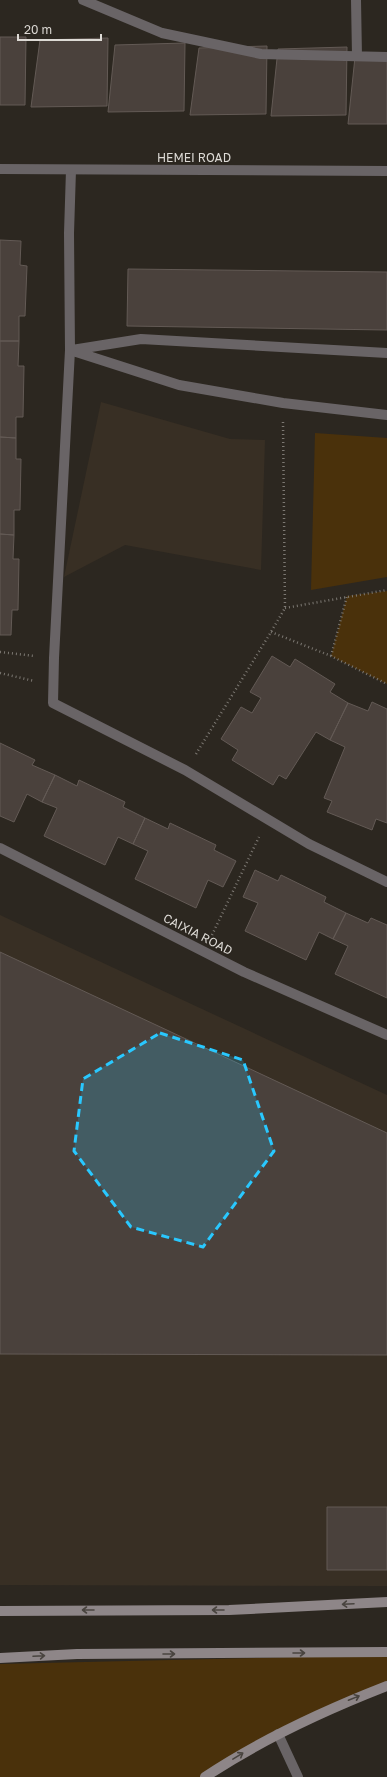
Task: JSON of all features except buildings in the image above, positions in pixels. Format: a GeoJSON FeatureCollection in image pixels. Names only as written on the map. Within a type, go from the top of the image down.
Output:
{"type":"FeatureCollection","features":[{"type":"Feature","properties":{"kind":"main road"},"geometry":{"type":"LineString","coordinates":[[0,1611],[229,1610],[387,1602]]}},
{"type":"Feature","properties":{"kind":"main road"},"geometry":{"type":"LineString","coordinates":[[0,1658],[77,1654],[387,1652]]}},
{"type":"Feature","properties":{"kind":"main road"},"geometry":{"type":"LineString","coordinates":[[205,1777],[278,1734],[350,1700],[387,1686]]}},
{"type":"Feature","properties":{"kind":"street"},"geometry":{"type":"LineString","coordinates":[[83,0],[162,33],[261,54],[387,57]]}},
{"type":"Feature","properties":{"kind":"street"},"geometry":{"type":"LineString","coordinates":[[356,0],[357,56]]}},
{"type":"Feature","properties":{"kind":"street","name":"HEMEI ROAD"},"geometry":{"type":"LineString","coordinates":[[0,169],[387,171]]}},
{"type":"Feature","properties":{"kind":"street"},"geometry":{"type":"LineString","coordinates":[[71,170],[69,233],[70,350],[53,703],[185,770],[309,844],[387,882]]}},
{"type":"Feature","properties":{"kind":"street"},"geometry":{"type":"LineString","coordinates":[[70,350],[140,339],[387,353]]}},
{"type":"Feature","properties":{"kind":"street"},"geometry":{"type":"LineString","coordinates":[[70,350],[179,385],[283,403],[387,415]]}},
{"type":"Feature","properties":{"kind":"street","name":"CAIXIA ROAD"},"geometry":{"type":"LineString","coordinates":[[0,848],[244,972],[387,1035]]}},
{"type":"Feature","properties":{"kind":"street"},"geometry":{"type":"LineString","coordinates":[[278,1734],[298,1777]]}},
{"type":"Feature","properties":{"kind":"path"},"geometry":{"type":"LineString","coordinates":[[185,770],[271,632],[284,608],[283,403]]}},
{"type":"Feature","properties":{"kind":"path"},"geometry":{"type":"LineString","coordinates":[[284,608],[387,590]]}},
{"type":"Feature","properties":{"kind":"path"},"geometry":{"type":"LineString","coordinates":[[331,656],[347,596]]}},
{"type":"Feature","properties":{"kind":"path"},"geometry":{"type":"LineString","coordinates":[[271,632],[331,656],[387,684]]}},
{"type":"Feature","properties":{"kind":"path"},"geometry":{"type":"LineString","coordinates":[[0,652],[54,658]]}},
{"type":"Feature","properties":{"kind":"path"},"geometry":{"type":"LineString","coordinates":[[0,673],[54,685]]}},
{"type":"Feature","properties":{"kind":"path"},"geometry":{"type":"LineString","coordinates":[[204,952],[268,819]]}},
{"type":"Feature","properties":{"kind":"highlighted area"},"geometry":{"type":"Polygon","coordinates":[[[160,1033],[243,1060],[274,1151],[203,1247],[131,1227],[74,1151],[83,1079],[160,1033]]]}},
{"type":"Feature","properties":{"kind":"shaded area"},"geometry":{"type":"Polygon","coordinates":[[[101,402],[230,439],[265,440],[261,570],[125,545],[64,577],[101,402]]]}},
{"type":"Feature","properties":{"kind":"shaded area"},"geometry":{"type":"Polygon","coordinates":[[[315,433],[387,438],[387,577],[311,590],[315,433]]]}},
{"type":"Feature","properties":{"kind":"shaded area"},"geometry":{"type":"Polygon","coordinates":[[[387,591],[387,684],[331,656],[347,596],[387,591]]]}},
{"type":"Feature","properties":{"kind":"shaded area"},"geometry":{"type":"Polygon","coordinates":[[[0,915],[387,1095],[387,1586],[0,1585],[0,915]]]}},
{"type":"Feature","properties":{"kind":"shaded area"},"geometry":{"type":"Polygon","coordinates":[[[387,1655],[387,1686],[278,1734],[207,1777],[0,1777],[0,1664],[387,1655]]]}}]}
